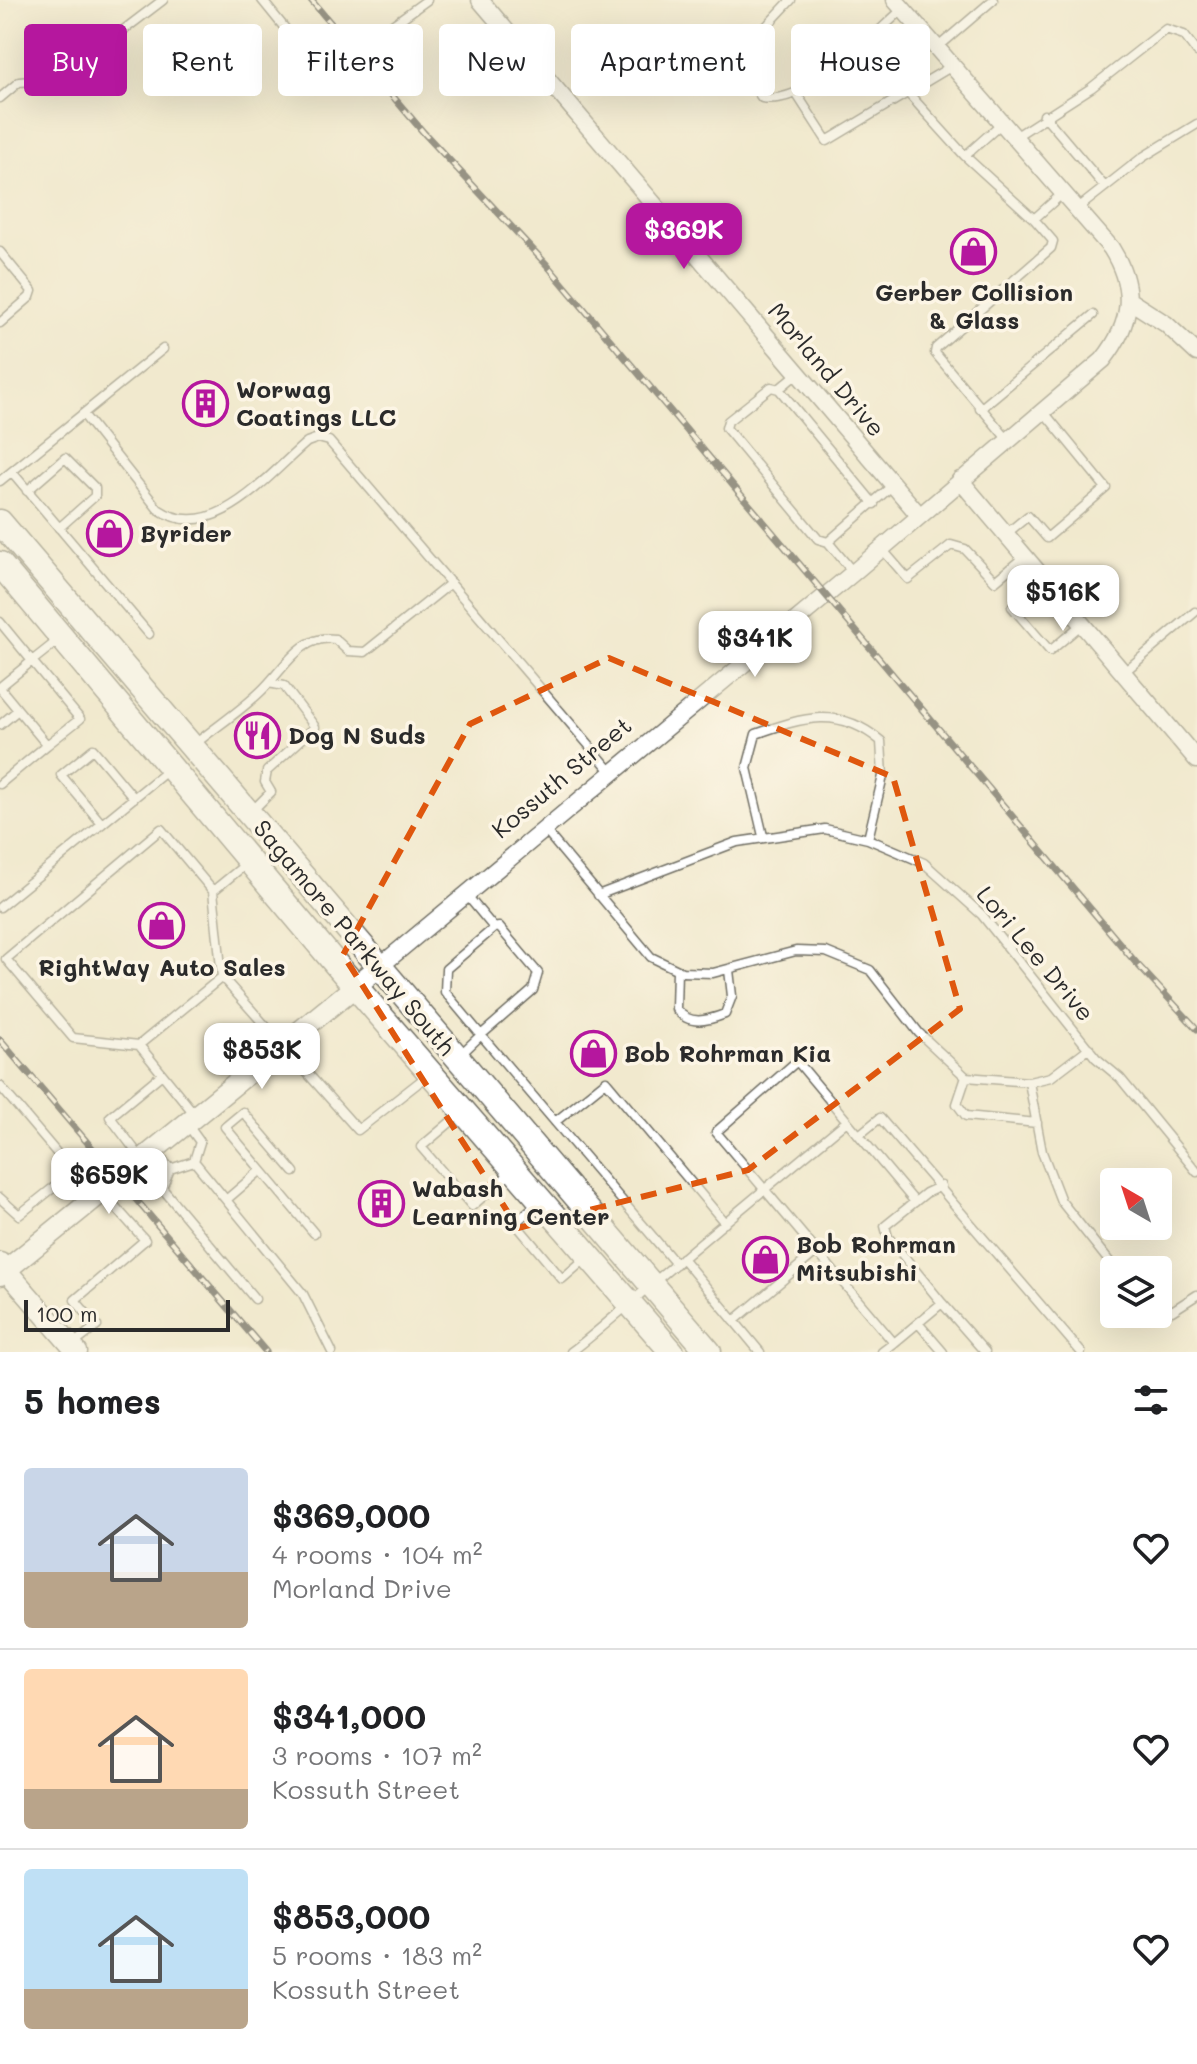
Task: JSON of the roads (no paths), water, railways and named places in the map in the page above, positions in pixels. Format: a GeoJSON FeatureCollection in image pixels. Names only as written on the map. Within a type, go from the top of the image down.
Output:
{"type":"FeatureCollection","features":[{"type":"Feature","properties":{"kind":"main road","name":"Sagamore Parkway South"},"geometry":{"type":"LineString","coordinates":[[0,522],[709,1352]]}},
{"type":"Feature","properties":{"kind":"main road","name":"Sagamore Parkway South"},"geometry":{"type":"LineString","coordinates":[[0,564],[355,987],[672,1352]]}},
{"type":"Feature","properties":{"kind":"street","name":"Morland Drive"},"geometry":{"type":"LineString","coordinates":[[480,0],[919,515]]}},
{"type":"Feature","properties":{"kind":"street"},"geometry":{"type":"LineString","coordinates":[[899,5],[1121,264],[1130,301],[1166,324],[1197,353]]}},
{"type":"Feature","properties":{"kind":"street","name":"Kossuth Street"},"geometry":{"type":"LineString","coordinates":[[2,1269],[99,1196],[355,987],[464,893],[853,573],[1103,360],[1116,344],[1126,322],[1130,301]]}},
{"type":"Feature","properties":{"kind":"street"},"geometry":{"type":"LineString","coordinates":[[960,480],[1197,760]]}},
{"type":"Feature","properties":{"kind":"street"},"geometry":{"type":"LineString","coordinates":[[2,1269],[74,1349]]}},
{"type":"Feature","properties":{"kind":"lane"},"geometry":{"type":"LineString","coordinates":[[0,98],[19,82],[43,80],[75,67],[163,0]]}},
{"type":"Feature","properties":{"kind":"lane"},"geometry":{"type":"LineString","coordinates":[[262,0],[318,69],[328,70],[369,31],[384,31],[427,0]]}},
{"type":"Feature","properties":{"kind":"lane"},"geometry":{"type":"LineString","coordinates":[[791,0],[748,46],[743,71],[762,98],[779,100],[791,95]]}},
{"type":"Feature","properties":{"kind":"lane"},"geometry":{"type":"LineString","coordinates":[[937,48],[993,0]]}},
{"type":"Feature","properties":{"kind":"lane"},"geometry":{"type":"LineString","coordinates":[[883,24],[899,5]]}},
{"type":"Feature","properties":{"kind":"lane"},"geometry":{"type":"LineString","coordinates":[[1015,137],[1044,115],[1091,88],[1166,29],[1184,35],[1197,52]]}},
{"type":"Feature","properties":{"kind":"lane"},"geometry":{"type":"LineString","coordinates":[[930,78],[952,66]]}},
{"type":"Feature","properties":{"kind":"lane"},"geometry":{"type":"LineString","coordinates":[[798,96],[827,141],[903,96]]}},
{"type":"Feature","properties":{"kind":"lane"},"geometry":{"type":"LineString","coordinates":[[911,96],[965,156],[1034,219],[1053,241],[1051,248],[936,348],[937,360],[1008,440]]}},
{"type":"Feature","properties":{"kind":"lane"},"geometry":{"type":"LineString","coordinates":[[1044,115],[1105,187]]}},
{"type":"Feature","properties":{"kind":"lane"},"geometry":{"type":"LineString","coordinates":[[965,156],[1002,123]]}},
{"type":"Feature","properties":{"kind":"lane"},"geometry":{"type":"LineString","coordinates":[[1077,209],[1143,157],[1197,124]]}},
{"type":"Feature","properties":{"kind":"lane"},"geometry":{"type":"LineString","coordinates":[[1034,219],[1063,193]]}},
{"type":"Feature","properties":{"kind":"lane"},"geometry":{"type":"LineString","coordinates":[[0,252],[32,291],[30,297],[0,323]]}},
{"type":"Feature","properties":{"kind":"lane"},"geometry":{"type":"LineString","coordinates":[[980,409],[1093,315]]}},
{"type":"Feature","properties":{"kind":"lane"},"geometry":{"type":"LineString","coordinates":[[0,481],[163,349]]}},
{"type":"Feature","properties":{"kind":"lane"},"geometry":{"type":"LineString","coordinates":[[779,389],[798,373]]}},
{"type":"Feature","properties":{"kind":"lane"},"geometry":{"type":"LineString","coordinates":[[853,573],[828,542],[818,539],[726,428],[728,421],[771,387],[779,389],[874,504]]}},
{"type":"Feature","properties":{"kind":"lane"},"geometry":{"type":"LineString","coordinates":[[1006,534],[1028,516],[1047,538],[1106,488],[1043,411]]}},
{"type":"Feature","properties":{"kind":"lane"},"geometry":{"type":"LineString","coordinates":[[83,414],[158,509],[168,516],[193,521],[211,517],[229,507],[307,442],[318,438],[329,441],[611,771]]}},
{"type":"Feature","properties":{"kind":"lane"},"geometry":{"type":"LineString","coordinates":[[27,491],[65,458],[95,488],[95,496],[59,528]]}},
{"type":"Feature","properties":{"kind":"lane"},"geometry":{"type":"LineString","coordinates":[[12,472],[149,634]]}},
{"type":"Feature","properties":{"kind":"lane"},"geometry":{"type":"LineString","coordinates":[[828,542],[893,485]]}},
{"type":"Feature","properties":{"kind":"lane"},"geometry":{"type":"LineString","coordinates":[[882,548],[908,579],[951,545],[965,549],[995,581],[1025,556]]}},
{"type":"Feature","properties":{"kind":"lane"},"geometry":{"type":"LineString","coordinates":[[1044,579],[1012,607],[1050,651],[1082,624]]}},
{"type":"Feature","properties":{"kind":"lane"},"geometry":{"type":"LineString","coordinates":[[191,747],[269,683],[279,668],[313,641],[335,639],[348,651],[365,652],[451,583]]}},
{"type":"Feature","properties":{"kind":"lane"},"geometry":{"type":"LineString","coordinates":[[1123,673],[1195,612]]}},
{"type":"Feature","properties":{"kind":"lane"},"geometry":{"type":"LineString","coordinates":[[0,622],[80,719],[0,784]]}},
{"type":"Feature","properties":{"kind":"lane"},"geometry":{"type":"LineString","coordinates":[[47,745],[0,687],[62,638]]}},
{"type":"Feature","properties":{"kind":"lane"},"geometry":{"type":"LineString","coordinates":[[248,814],[269,797],[271,792],[265,782],[267,771],[315,727],[284,686],[269,683]]}},
{"type":"Feature","properties":{"kind":"lane"},"geometry":{"type":"LineString","coordinates":[[0,725],[18,710]]}},
{"type":"Feature","properties":{"kind":"lane"},"geometry":{"type":"LineString","coordinates":[[763,836],[747,768],[756,734],[790,722],[833,716],[860,724],[881,741],[883,776],[868,839]]}},
{"type":"Feature","properties":{"kind":"lane"},"geometry":{"type":"LineString","coordinates":[[102,824],[61,775],[82,757],[93,749],[134,798]]}},
{"type":"Feature","properties":{"kind":"lane"},"geometry":{"type":"LineString","coordinates":[[0,907],[171,767]]}},
{"type":"Feature","properties":{"kind":"lane"},"geometry":{"type":"LineString","coordinates":[[543,828],[651,957],[677,970],[713,973],[796,951],[826,952],[870,970],[919,1033],[966,1077],[957,1104],[966,1116],[1037,1123]]}},
{"type":"Feature","properties":{"kind":"lane"},"geometry":{"type":"LineString","coordinates":[[222,977],[139,1045],[73,1038],[6,959],[161,829],[213,891],[222,977],[281,1047],[294,1056],[358,1130],[431,1073]]}},
{"type":"Feature","properties":{"kind":"lane","name":"Lori Lee Drive"},"geometry":{"type":"LineString","coordinates":[[598,895],[737,842],[825,829],[868,839],[924,863],[982,915],[1089,1048],[1120,1078],[1197,1172]]}},
{"type":"Feature","properties":{"kind":"lane"},"geometry":{"type":"LineString","coordinates":[[213,891],[250,861]]}},
{"type":"Feature","properties":{"kind":"lane"},"geometry":{"type":"LineString","coordinates":[[464,893],[494,928]]}},
{"type":"Feature","properties":{"kind":"lane"},"geometry":{"type":"LineString","coordinates":[[457,1058],[481,1035],[533,990],[538,973],[499,927],[446,969],[445,992],[481,1035],[555,1122],[760,1352]]}},
{"type":"Feature","properties":{"kind":"lane"},"geometry":{"type":"LineString","coordinates":[[677,970],[676,1009],[695,1022],[725,1014],[732,996],[729,970]]}},
{"type":"Feature","properties":{"kind":"lane"},"geometry":{"type":"LineString","coordinates":[[139,1045],[192,1120],[200,1142],[194,1161]]}},
{"type":"Feature","properties":{"kind":"lane","name":"Lori Lee Drive"},"geometry":{"type":"LineString","coordinates":[[966,1077],[1029,1082],[1051,1077],[1089,1048]]}},
{"type":"Feature","properties":{"kind":"lane"},"geometry":{"type":"LineString","coordinates":[[894,1343],[716,1132],[797,1061],[915,1202]]}},
{"type":"Feature","properties":{"kind":"lane"},"geometry":{"type":"LineString","coordinates":[[162,1074],[110,1117],[149,1155],[170,1169]]}},
{"type":"Feature","properties":{"kind":"lane"},"geometry":{"type":"LineString","coordinates":[[555,1122],[606,1081],[725,1223]]}},
{"type":"Feature","properties":{"kind":"lane"},"geometry":{"type":"LineString","coordinates":[[1029,1082],[1042,1152],[1061,1201],[1105,1256]]}},
{"type":"Feature","properties":{"kind":"lane"},"geometry":{"type":"LineString","coordinates":[[0,1086],[73,1172],[145,1240],[75,1300],[97,1326],[74,1349]]}},
{"type":"Feature","properties":{"kind":"lane"},"geometry":{"type":"LineString","coordinates":[[463,1110],[421,1147],[472,1206],[514,1170]]}},
{"type":"Feature","properties":{"kind":"lane"},"geometry":{"type":"LineString","coordinates":[[294,1172],[243,1112],[225,1127],[314,1233]]}},
{"type":"Feature","properties":{"kind":"lane"},"geometry":{"type":"LineString","coordinates":[[859,1135],[880,1118],[1081,1352]]}},
{"type":"Feature","properties":{"kind":"lane"},"geometry":{"type":"LineString","coordinates":[[571,1352],[847,1121]]}},
{"type":"Feature","properties":{"kind":"lane"},"geometry":{"type":"LineString","coordinates":[[194,1161],[170,1169],[162,1188],[255,1299]]}},
{"type":"Feature","properties":{"kind":"lane"},"geometry":{"type":"LineString","coordinates":[[194,1161],[303,1294],[332,1352]]}},
{"type":"Feature","properties":{"kind":"lane"},"geometry":{"type":"LineString","coordinates":[[226,1200],[261,1170]]}},
{"type":"Feature","properties":{"kind":"lane"},"geometry":{"type":"LineString","coordinates":[[0,1198],[19,1215],[73,1172]]}},
{"type":"Feature","properties":{"kind":"lane"},"geometry":{"type":"LineString","coordinates":[[941,1186],[885,1226],[888,1237],[985,1352]]}},
{"type":"Feature","properties":{"kind":"lane"},"geometry":{"type":"LineString","coordinates":[[541,1200],[515,1223],[562,1279],[589,1256]]}},
{"type":"Feature","properties":{"kind":"lane"},"geometry":{"type":"LineString","coordinates":[[734,1321],[817,1251]]}},
{"type":"Feature","properties":{"kind":"lane"},"geometry":{"type":"LineString","coordinates":[[1172,1311],[1197,1295]]}},
{"type":"Feature","properties":{"kind":"lane"},"geometry":{"type":"LineString","coordinates":[[882,1352],[942,1303]]}},
{"type":"Feature","properties":{"kind":"lane"},"geometry":{"type":"LineString","coordinates":[[918,1323],[943,1352]]}},
{"type":"Feature","properties":{"kind":"railway"},"geometry":{"type":"LineString","coordinates":[[311,0],[424,133],[547,265],[1137,964],[1197,1029]]}},
{"type":"Feature","properties":{"kind":"railway"},"geometry":{"type":"LineString","coordinates":[[0,1040],[266,1352]]}},
{"type":"Feature","properties":{"kind":"place","name":"Gerber Collision & Glass"},"geometry":{"type":"Point","coordinates":[974,251]}},
{"type":"Feature","properties":{"kind":"place","name":"Worwag Coatings LLC"},"geometry":{"type":"Point","coordinates":[205,404]}},
{"type":"Feature","properties":{"kind":"place","name":"Byrider"},"geometry":{"type":"Point","coordinates":[109,534]}},
{"type":"Feature","properties":{"kind":"place","name":"Dog N Suds"},"geometry":{"type":"Point","coordinates":[257,736]}},
{"type":"Feature","properties":{"kind":"place","name":"RightWay Auto Sales"},"geometry":{"type":"Point","coordinates":[162,926]}},
{"type":"Feature","properties":{"kind":"place","name":"Bob Rohrman Kia"},"geometry":{"type":"Point","coordinates":[593,1054]}},
{"type":"Feature","properties":{"kind":"place","name":"Wabash Learning Center"},"geometry":{"type":"Point","coordinates":[381,1203]}},
{"type":"Feature","properties":{"kind":"place","name":"Bob Rohrman Mitsubishi"},"geometry":{"type":"Point","coordinates":[765,1259]}}]}
